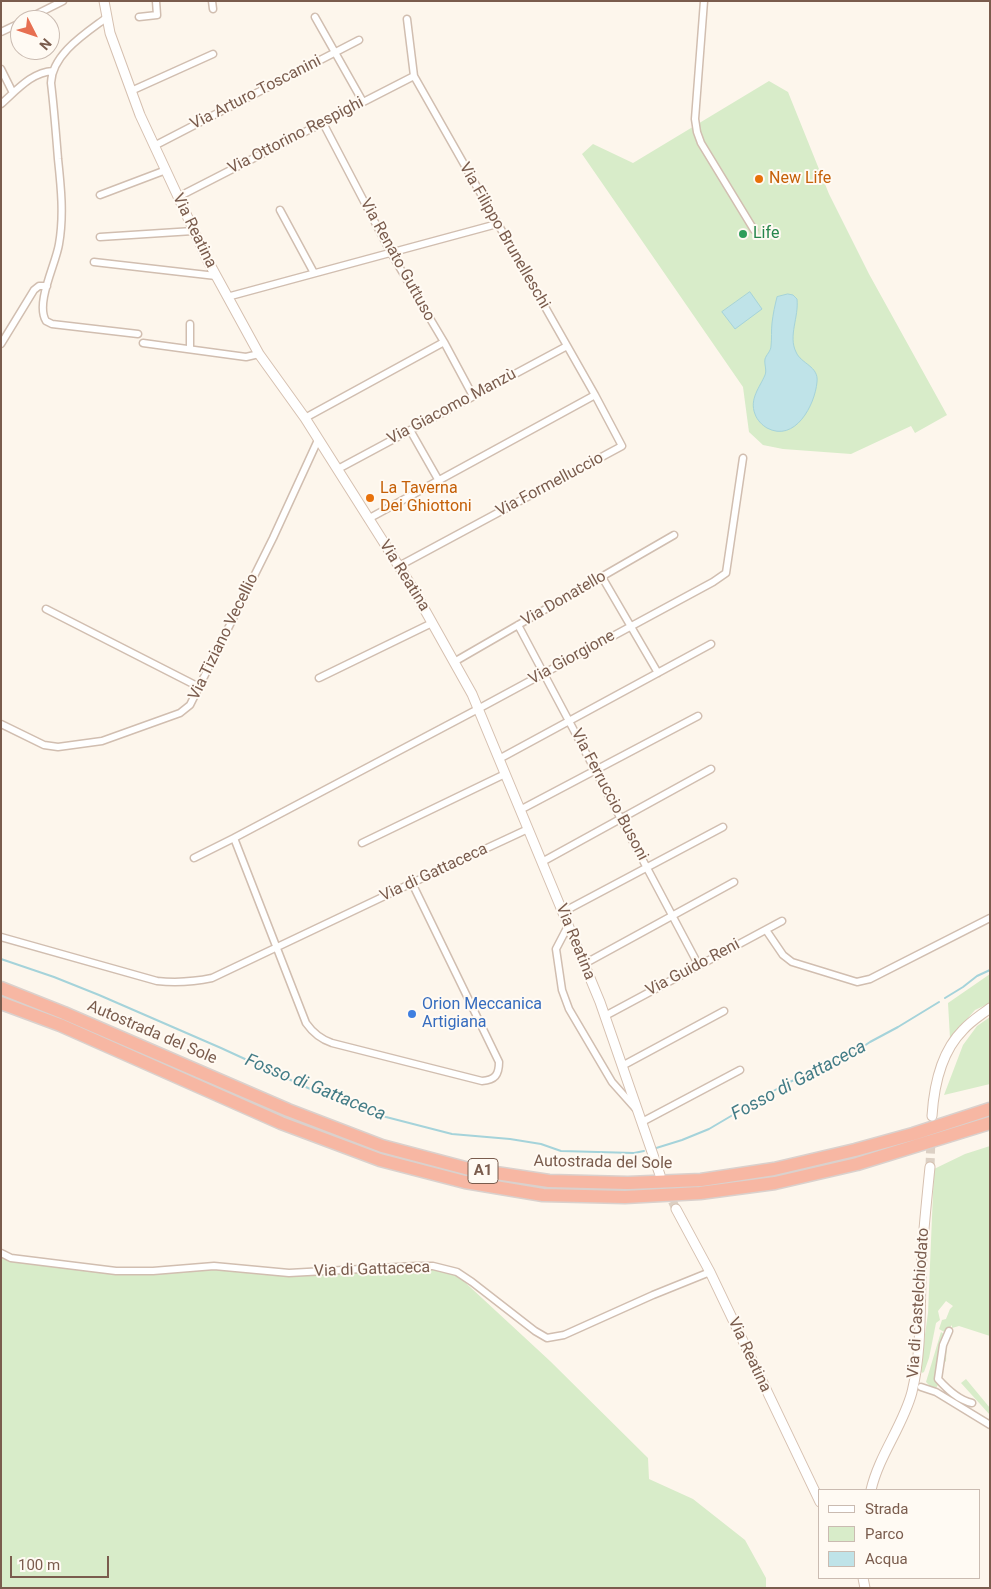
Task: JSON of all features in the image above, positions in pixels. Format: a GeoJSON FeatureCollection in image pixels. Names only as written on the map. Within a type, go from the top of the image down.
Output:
{"type":"FeatureCollection","features":[{"type":"Feature","properties":{"kind":"highway","name":"Autostrada del Sole"},"geometry":{"type":"LineString","coordinates":[[1,988],[64,1013],[288,1110],[382,1146],[469,1169],[549,1181],[628,1183],[701,1180],[774,1169],[863,1148],[990,1109]]}},
{"type":"Feature","properties":{"kind":"highway","name":"Autostrada del Sole"},"geometry":{"type":"LineString","coordinates":[[1,1003],[60,1025],[281,1123],[380,1160],[465,1182],[542,1195],[625,1197],[700,1193],[775,1183],[857,1164],[990,1123]]}},
{"type":"Feature","properties":{"kind":"street"},"geometry":{"type":"LineString","coordinates":[[45,10],[63,1]]}},
{"type":"Feature","properties":{"kind":"street","name":"Via Reatina"},"geometry":{"type":"LineString","coordinates":[[104,1],[110,34],[131,91],[193,230],[227,297],[259,354],[305,418],[399,566],[472,694],[584,964],[660,1175]]}},
{"type":"Feature","properties":{"kind":"street"},"geometry":{"type":"LineString","coordinates":[[139,17],[157,15],[156,1]]}},
{"type":"Feature","properties":{"kind":"street"},"geometry":{"type":"LineString","coordinates":[[212,1],[213,9]]}},
{"type":"Feature","properties":{"kind":"street"},"geometry":{"type":"LineString","coordinates":[[704,1],[695,119],[696,132],[701,144],[754,230]]}},
{"type":"Feature","properties":{"kind":"street"},"geometry":{"type":"LineString","coordinates":[[315,17],[363,102]]}},
{"type":"Feature","properties":{"kind":"street"},"geometry":{"type":"LineString","coordinates":[[106,18],[71,47],[53,71],[51,83],[62,205],[59,245],[47,286],[43,305],[44,316],[47,322],[138,334]]}},
{"type":"Feature","properties":{"kind":"street","name":"Via Filippo Brunelleschi"},"geometry":{"type":"LineString","coordinates":[[407,19],[414,76],[622,446]]}},
{"type":"Feature","properties":{"kind":"street","name":"Via Arturo Toscanini"},"geometry":{"type":"LineString","coordinates":[[154,146],[358,40]]}},
{"type":"Feature","properties":{"kind":"street"},"geometry":{"type":"LineString","coordinates":[[131,91],[212,54]]}},
{"type":"Feature","properties":{"kind":"street"},"geometry":{"type":"LineString","coordinates":[[1,69],[13,93]]}},
{"type":"Feature","properties":{"kind":"street"},"geometry":{"type":"LineString","coordinates":[[1,104],[35,75],[53,71]]}},
{"type":"Feature","properties":{"kind":"street","name":"Via Ottorino Respighi"},"geometry":{"type":"LineString","coordinates":[[178,197],[414,76]]}},
{"type":"Feature","properties":{"kind":"street","name":"Via Renato Guttuso"},"geometry":{"type":"LineString","coordinates":[[323,123],[391,253],[444,342],[473,396]]}},
{"type":"Feature","properties":{"kind":"street"},"geometry":{"type":"LineString","coordinates":[[100,195],[166,170]]}},
{"type":"Feature","properties":{"kind":"street"},"geometry":{"type":"LineString","coordinates":[[280,210],[314,273]]}},
{"type":"Feature","properties":{"kind":"street"},"geometry":{"type":"LineString","coordinates":[[227,297],[497,224]]}},
{"type":"Feature","properties":{"kind":"street"},"geometry":{"type":"LineString","coordinates":[[100,237],[193,230]]}},
{"type":"Feature","properties":{"kind":"street"},"geometry":{"type":"LineString","coordinates":[[94,262],[216,276]]}},
{"type":"Feature","properties":{"kind":"street"},"geometry":{"type":"LineString","coordinates":[[1,344],[34,290],[39,286],[47,286]]}},
{"type":"Feature","properties":{"kind":"street"},"geometry":{"type":"LineString","coordinates":[[190,324],[190,349]]}},
{"type":"Feature","properties":{"kind":"street"},"geometry":{"type":"LineString","coordinates":[[305,418],[444,342]]}},
{"type":"Feature","properties":{"kind":"street"},"geometry":{"type":"LineString","coordinates":[[143,343],[246,358],[259,354]]}},
{"type":"Feature","properties":{"kind":"street","name":"Via Giacomo Manzù"},"geometry":{"type":"LineString","coordinates":[[338,469],[567,346]]}},
{"type":"Feature","properties":{"kind":"street"},"geometry":{"type":"LineString","coordinates":[[368,519],[594,395]]}},
{"type":"Feature","properties":{"kind":"street"},"geometry":{"type":"LineString","coordinates":[[410,430],[439,480]]}},
{"type":"Feature","properties":{"kind":"street","name":"Via Tiziano Vecellio"},"geometry":{"type":"LineString","coordinates":[[1,724],[49,747],[58,748],[93,744],[180,713],[190,706],[273,538],[318,440]]}},
{"type":"Feature","properties":{"kind":"street","name":"Via Formelluccio"},"geometry":{"type":"LineString","coordinates":[[399,566],[622,446]]}},
{"type":"Feature","properties":{"kind":"street","name":"Via Giorgione"},"geometry":{"type":"LineString","coordinates":[[194,858],[478,710],[713,582],[726,573],[743,458]]}},
{"type":"Feature","properties":{"kind":"street","name":"Via Donatello"},"geometry":{"type":"LineString","coordinates":[[454,662],[674,535]]}},
{"type":"Feature","properties":{"kind":"street"},"geometry":{"type":"LineString","coordinates":[[602,577],[658,673]]}},
{"type":"Feature","properties":{"kind":"street"},"geometry":{"type":"LineString","coordinates":[[46,609],[199,687]]}},
{"type":"Feature","properties":{"kind":"street"},"geometry":{"type":"LineString","coordinates":[[319,678],[432,622]]}},
{"type":"Feature","properties":{"kind":"street","name":"Via Ferruccio Busoni"},"geometry":{"type":"LineString","coordinates":[[518,625],[699,966]]}},
{"type":"Feature","properties":{"kind":"street"},"geometry":{"type":"LineString","coordinates":[[499,759],[711,644]]}},
{"type":"Feature","properties":{"kind":"street"},"geometry":{"type":"LineString","coordinates":[[520,810],[698,716]]}},
{"type":"Feature","properties":{"kind":"street"},"geometry":{"type":"LineString","coordinates":[[542,862],[711,769]]}},
{"type":"Feature","properties":{"kind":"street"},"geometry":{"type":"LineString","coordinates":[[362,843],[505,774]]}},
{"type":"Feature","properties":{"kind":"street"},"geometry":{"type":"LineString","coordinates":[[563,912],[723,827]]}},
{"type":"Feature","properties":{"kind":"street","name":"Via di Gattaceca"},"geometry":{"type":"LineString","coordinates":[[1,938],[158,981],[194,982],[212,978],[528,829]]}},
{"type":"Feature","properties":{"kind":"street"},"geometry":{"type":"LineString","coordinates":[[234,838],[306,1023],[312,1031],[323,1040],[332,1043],[482,1081],[490,1080],[499,1070],[499,1062],[412,883]]}},
{"type":"Feature","properties":{"kind":"street"},"geometry":{"type":"LineString","coordinates":[[584,964],[734,882]]}},
{"type":"Feature","properties":{"kind":"street"},"geometry":{"type":"LineString","coordinates":[[766,930],[783,955],[792,962],[857,982],[870,980],[990,918]]}},
{"type":"Feature","properties":{"kind":"street","name":"Via Guido Reni"},"geometry":{"type":"LineString","coordinates":[[604,1016],[782,921]]}},
{"type":"Feature","properties":{"kind":"street"},"geometry":{"type":"LineString","coordinates":[[568,926],[556,949],[562,990],[568,1009],[612,1082],[638,1111]]}},
{"type":"Feature","properties":{"kind":"street"},"geometry":{"type":"LineString","coordinates":[[932,1116],[934,1090],[950,1046],[962,1030],[990,1008]]}},
{"type":"Feature","properties":{"kind":"street"},"geometry":{"type":"LineString","coordinates":[[622,1066],[724,1011]]}},
{"type":"Feature","properties":{"kind":"street"},"geometry":{"type":"LineString","coordinates":[[642,1122],[740,1070]]}},
{"type":"Feature","properties":{"kind":"street","name":"Via di Castelchiodato"},"geometry":{"type":"LineString","coordinates":[[871,1489],[874,1476],[909,1402],[912,1389],[919,1350],[922,1255],[930,1167]]}},
{"type":"Feature","properties":{"kind":"street","name":"Via Reatina"},"geometry":{"type":"LineString","coordinates":[[676,1209],[710,1272],[818,1498]]}},
{"type":"Feature","properties":{"kind":"street","name":"Via di Gattaceca"},"geometry":{"type":"LineString","coordinates":[[1,1253],[11,1258],[116,1271],[153,1271],[214,1266],[289,1273],[433,1266],[457,1272],[547,1338],[564,1335],[710,1272]]}},
{"type":"Feature","properties":{"kind":"street"},"geometry":{"type":"LineString","coordinates":[[949,1331],[944,1345],[938,1379],[945,1387],[965,1401],[972,1403]]}},
{"type":"Feature","properties":{"kind":"street"},"geometry":{"type":"LineString","coordinates":[[921,1387],[936,1392],[990,1426]]}},
{"type":"Feature","properties":{"kind":"green space","name":"Life"},"geometry":{"type":"Polygon","coordinates":[[[769,81],[788,92],[829,194],[869,274],[947,415],[915,433],[911,426],[851,454],[783,449],[763,445],[749,432],[743,387],[582,154],[593,144],[633,163],[769,81]]]}},
{"type":"Feature","properties":{"kind":"green space"},"geometry":{"type":"Polygon","coordinates":[[[990,974],[990,1003],[975,1010],[950,1038],[948,1003],[990,974]]]}},
{"type":"Feature","properties":{"kind":"green space"},"geometry":{"type":"Polygon","coordinates":[[[990,1017],[990,1084],[944,1095],[963,1045],[977,1026],[990,1017]]]}},
{"type":"Feature","properties":{"kind":"green space"},"geometry":{"type":"Polygon","coordinates":[[[990,1146],[990,1336],[959,1326],[952,1328],[952,1325],[946,1333],[939,1329],[942,1320],[946,1319],[953,1306],[946,1301],[938,1311],[940,1320],[936,1323],[929,1358],[922,1373],[920,1370],[928,1313],[934,1169],[965,1154],[990,1146]]]}},
{"type":"Feature","properties":{"kind":"green space"},"geometry":{"type":"Polygon","coordinates":[[[1,1256],[6,1260],[117,1273],[229,1268],[251,1273],[256,1271],[434,1268],[456,1274],[550,1361],[648,1458],[649,1479],[693,1499],[745,1540],[766,1578],[766,1588],[1,1588],[1,1256]]]}},
{"type":"Feature","properties":{"kind":"green space"},"geometry":{"type":"Polygon","coordinates":[[[941,1332],[947,1336],[946,1361],[942,1365],[944,1369],[940,1373],[941,1380],[936,1388],[932,1388],[926,1382],[941,1332]]]}},
{"type":"Feature","properties":{"kind":"green space"},"geometry":{"type":"Polygon","coordinates":[[[966,1379],[990,1408],[990,1415],[961,1383],[966,1379]]]}},
{"type":"Feature","properties":{"kind":"water"},"geometry":{"type":"Polygon","coordinates":[[[750,292],[762,309],[735,329],[722,312],[750,292]]]}},
{"type":"Feature","properties":{"kind":"water"},"geometry":{"type":"Polygon","coordinates":[[[788,294],[793,295],[797,299],[797,313],[793,333],[794,346],[798,356],[815,372],[817,382],[808,411],[802,419],[795,426],[777,431],[767,428],[760,422],[755,414],[753,403],[766,373],[765,359],[771,348],[772,323],[777,297],[788,294]]]}},
{"type":"Feature","properties":{"kind":"waterway","name":"Fosso di Gattaceca"},"geometry":{"type":"LineString","coordinates":[[1,959],[99,995],[308,1088],[357,1108],[386,1117],[452,1134],[510,1139],[541,1144],[561,1151],[634,1153],[644,1151]]}},
{"type":"Feature","properties":{"kind":"waterway","name":"Fosso di Gattaceca"},"geometry":{"type":"LineString","coordinates":[[945,998],[977,976],[990,970]]}},
{"type":"Feature","properties":{"kind":"waterway","name":"Fosso di Gattaceca"},"geometry":{"type":"LineString","coordinates":[[653,1149],[709,1129],[787,1083],[843,1060],[939,1002]]}},
{"type":"Feature","properties":{"kind":"tunnel"},"geometry":{"type":"LineString","coordinates":[[930,1167],[931,1137]]}},
{"type":"Feature","properties":{"kind":"tunnel"},"geometry":{"type":"LineString","coordinates":[[661,1177],[676,1209]]}},
{"type":"Feature","properties":{"kind":"place","name":"New Life"},"geometry":{"type":"Point","coordinates":[759,179]}},
{"type":"Feature","properties":{"kind":"place","name":"Life"},"geometry":{"type":"Point","coordinates":[743,234]}},
{"type":"Feature","properties":{"kind":"place","name":"La Taverna Dei Ghiottoni"},"geometry":{"type":"Point","coordinates":[370,498]}},
{"type":"Feature","properties":{"kind":"place","name":"Orion Meccanica Artigiana"},"geometry":{"type":"Point","coordinates":[412,1014]}}]}
